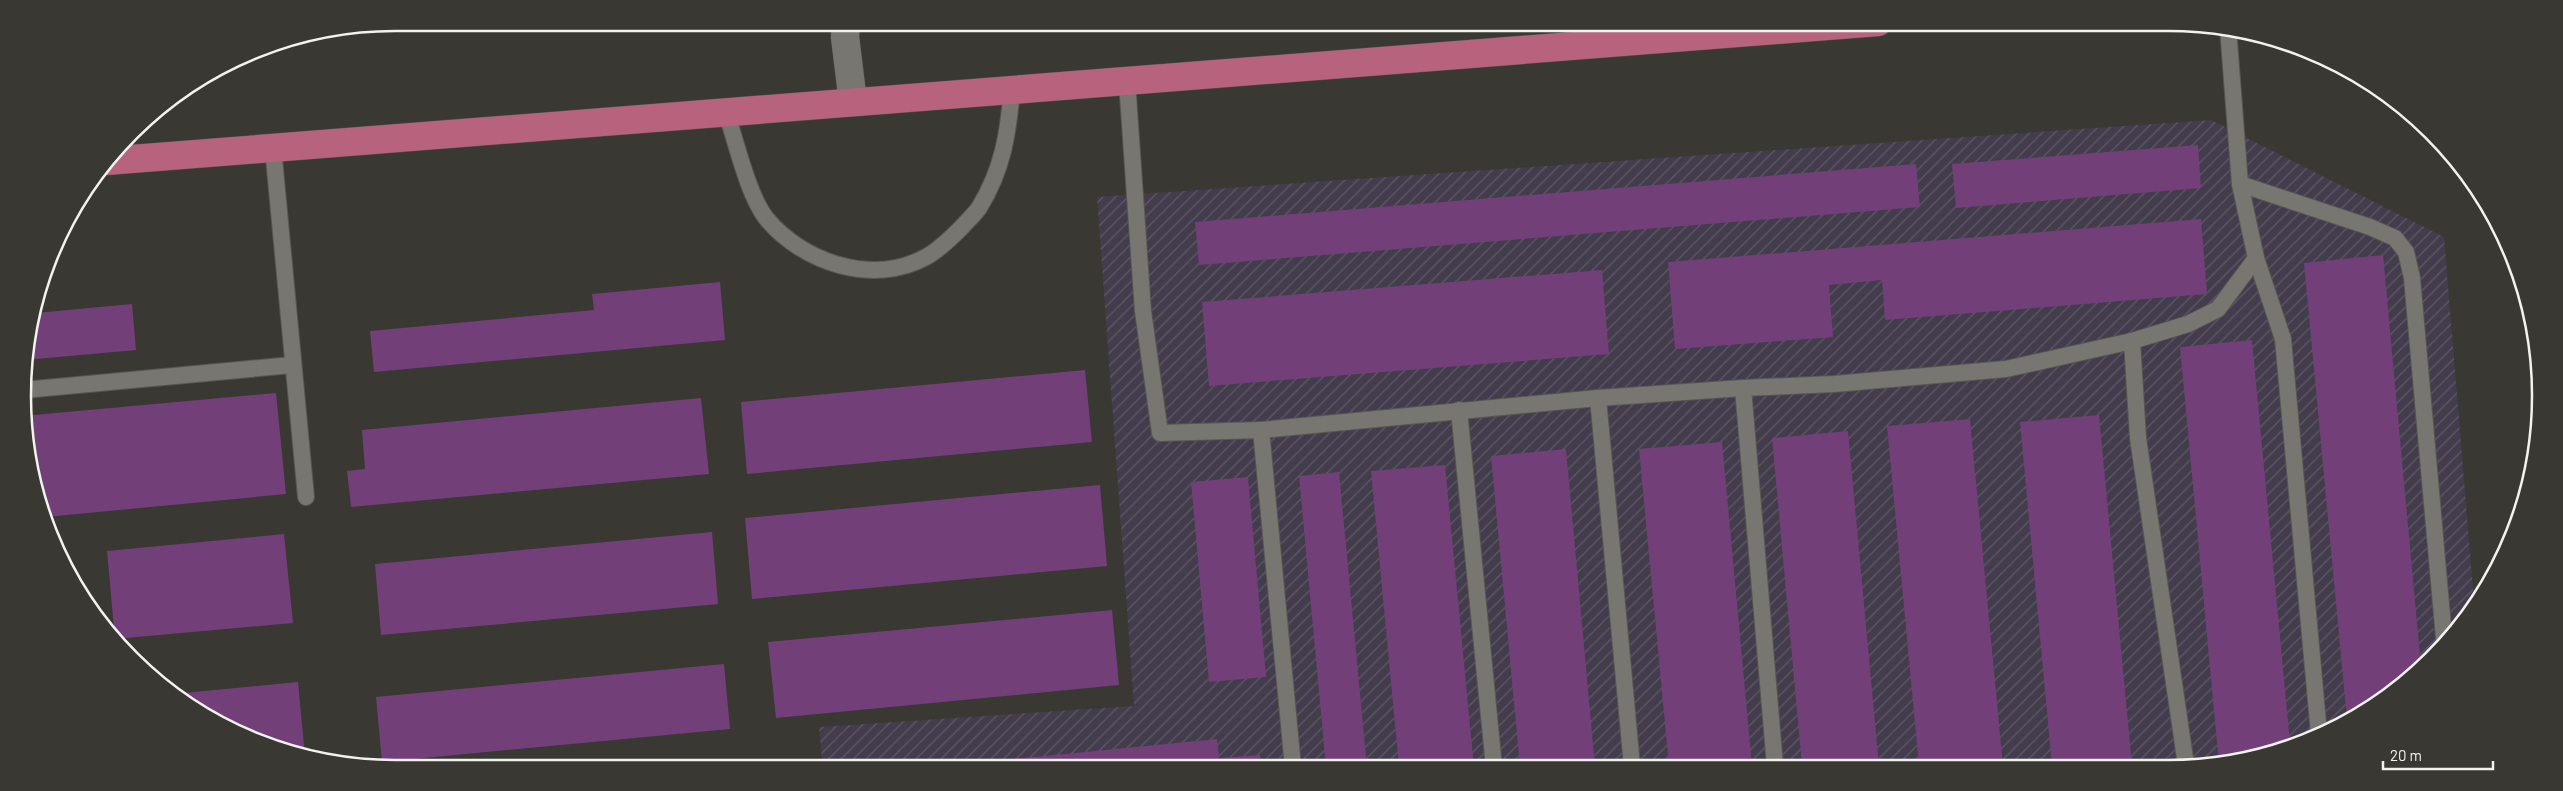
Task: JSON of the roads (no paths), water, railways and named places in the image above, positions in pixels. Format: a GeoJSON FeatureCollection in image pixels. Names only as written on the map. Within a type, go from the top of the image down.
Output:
{"type":"FeatureCollection","features":[{"type":"Feature","properties":{"kind":"main road"},"geometry":{"type":"LineString","coordinates":[[118,160],[1763,31]]}},
{"type":"Feature","properties":{"kind":"street"},"geometry":{"type":"LineString","coordinates":[[845,31],[853,102]]}},
{"type":"Feature","properties":{"kind":"lane"},"geometry":{"type":"LineString","coordinates":[[2229,36],[2240,184],[2256,258],[2283,339],[2318,727]]}},
{"type":"Feature","properties":{"kind":"lane"},"geometry":{"type":"LineString","coordinates":[[1127,81],[1143,311],[1160,433],[1261,430],[1598,398],[1834,384],[2006,369],[2132,340],[2188,324],[2218,309],[2256,258]]}},
{"type":"Feature","properties":{"kind":"lane"},"geometry":{"type":"LineString","coordinates":[[726,112],[753,190],[765,216],[784,238],[813,256],[838,266],[865,269],[898,267],[926,257],[952,237],[978,209],[997,172],[1008,137],[1012,89]]}},
{"type":"Feature","properties":{"kind":"lane"},"geometry":{"type":"LineString","coordinates":[[273,148],[292,365],[306,497]]}},
{"type":"Feature","properties":{"kind":"lane"},"geometry":{"type":"LineString","coordinates":[[2240,184],[2370,227],[2395,238],[2406,252],[2412,278],[2444,633]]}},
{"type":"Feature","properties":{"kind":"lane"},"geometry":{"type":"LineString","coordinates":[[2132,340],[2138,438],[2185,759]]}},
{"type":"Feature","properties":{"kind":"lane"},"geometry":{"type":"LineString","coordinates":[[31,389],[292,365]]}},
{"type":"Feature","properties":{"kind":"lane"},"geometry":{"type":"LineString","coordinates":[[1742,388],[1774,760]]}},
{"type":"Feature","properties":{"kind":"lane"},"geometry":{"type":"LineString","coordinates":[[1598,398],[1631,760]]}},
{"type":"Feature","properties":{"kind":"lane"},"geometry":{"type":"LineString","coordinates":[[1459,410],[1493,760]]}},
{"type":"Feature","properties":{"kind":"lane"},"geometry":{"type":"LineString","coordinates":[[1261,430],[1292,760]]}}]}
